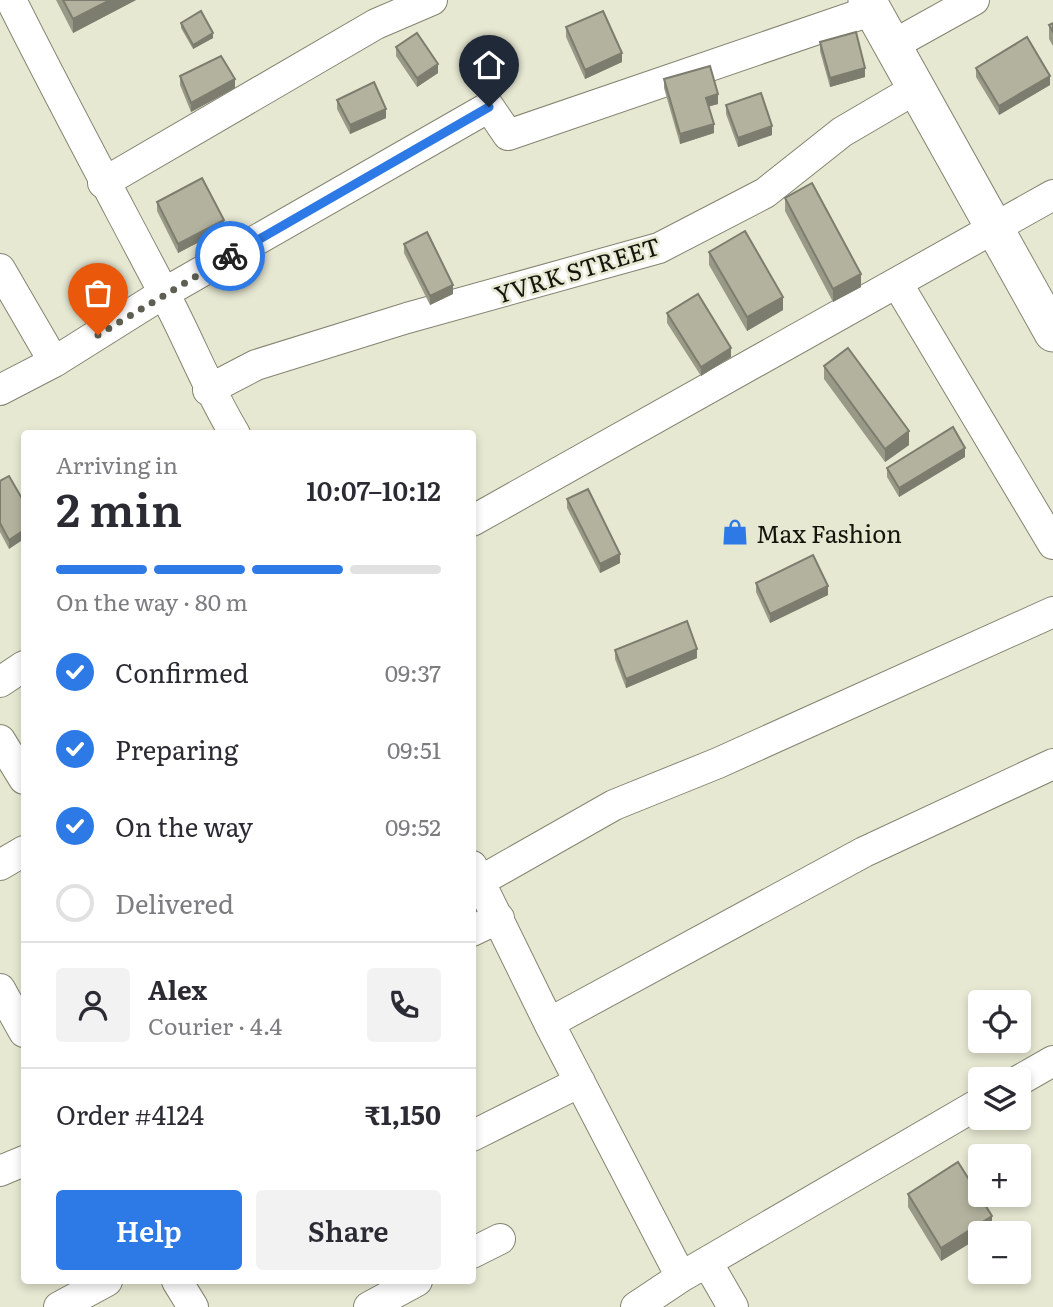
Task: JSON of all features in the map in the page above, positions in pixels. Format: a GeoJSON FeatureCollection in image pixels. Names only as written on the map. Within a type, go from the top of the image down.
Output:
{"type":"FeatureCollection","features":[{"type":"Feature","properties":{"kind":"main road"},"geometry":{"type":"LineString","coordinates":[[870,5],[1053,333]]}},
{"type":"Feature","properties":{"kind":"street"},"geometry":{"type":"LineString","coordinates":[[11,0],[103,183],[164,293],[208,390],[233,430]]}},
{"type":"Feature","properties":{"kind":"street"},"geometry":{"type":"LineString","coordinates":[[103,183],[376,24],[432,0]]}},
{"type":"Feature","properties":{"kind":"street"},"geometry":{"type":"LineString","coordinates":[[893,46],[974,0]]}},
{"type":"Feature","properties":{"kind":"street"},"geometry":{"type":"LineString","coordinates":[[0,390],[54,362],[164,293],[489,107],[508,135],[870,5]]}},
{"type":"Feature","properties":{"kind":"street","name":"YVRK STREET"},"geometry":{"type":"LineString","coordinates":[[208,390],[256,365],[407,318],[659,247],[765,193],[842,132],[917,88]]}},
{"type":"Feature","properties":{"kind":"street"},"geometry":{"type":"LineString","coordinates":[[476,519],[1053,195]]}},
{"type":"Feature","properties":{"kind":"street"},"geometry":{"type":"LineString","coordinates":[[0,269],[54,362]]}},
{"type":"Feature","properties":{"kind":"street"},"geometry":{"type":"LineString","coordinates":[[897,283],[1053,544]]}},
{"type":"Feature","properties":{"kind":"street"},"geometry":{"type":"LineString","coordinates":[[681,1277],[550,1023],[477,873],[614,805],[718,763],[1053,612]]}},
{"type":"Feature","properties":{"kind":"street"},"geometry":{"type":"LineString","coordinates":[[0,682],[21,668]]}},
{"type":"Feature","properties":{"kind":"street"},"geometry":{"type":"LineString","coordinates":[[0,740],[21,774]]}},
{"type":"Feature","properties":{"kind":"street"},"geometry":{"type":"LineString","coordinates":[[550,1023],[864,852],[1053,764]]}},
{"type":"Feature","properties":{"kind":"street"},"geometry":{"type":"LineString","coordinates":[[0,865],[21,853]]}},
{"type":"Feature","properties":{"kind":"street"},"geometry":{"type":"LineString","coordinates":[[476,929],[499,918]]}},
{"type":"Feature","properties":{"kind":"street"},"geometry":{"type":"LineString","coordinates":[[0,989],[21,1027]]}},
{"type":"Feature","properties":{"kind":"street"},"geometry":{"type":"LineString","coordinates":[[1031,1074],[1053,1061]]}},
{"type":"Feature","properties":{"kind":"street"},"geometry":{"type":"LineString","coordinates":[[476,1134],[580,1082]]}},
{"type":"Feature","properties":{"kind":"street"},"geometry":{"type":"LineString","coordinates":[[636,1307],[681,1277],[968,1110]]}},
{"type":"Feature","properties":{"kind":"street"},"geometry":{"type":"LineString","coordinates":[[0,1171],[21,1162]]}},
{"type":"Feature","properties":{"kind":"street"},"geometry":{"type":"LineString","coordinates":[[476,1251],[500,1239]]}},
{"type":"Feature","properties":{"kind":"street"},"geometry":{"type":"LineString","coordinates":[[707,1262],[733,1307]]}},
{"type":"Feature","properties":{"kind":"street"},"geometry":{"type":"LineString","coordinates":[[59,1307],[101,1284]]}},
{"type":"Feature","properties":{"kind":"street"},"geometry":{"type":"LineString","coordinates":[[369,1307],[411,1284]]}},
{"type":"Feature","properties":{"kind":"building"},"geometry":{"type":"Polygon","coordinates":[[[63,0],[110,0],[73,19],[63,0]]]}},
{"type":"Feature","properties":{"kind":"building"},"geometry":{"type":"Polygon","coordinates":[[[201,11],[213,33],[193,45],[181,23],[201,11]]]}},
{"type":"Feature","properties":{"kind":"building"},"geometry":{"type":"Polygon","coordinates":[[[603,11],[622,53],[585,70],[566,27],[603,11]]]}},
{"type":"Feature","properties":{"kind":"building"},"geometry":{"type":"Polygon","coordinates":[[[856,32],[865,68],[830,78],[820,42],[856,32]]]}},
{"type":"Feature","properties":{"kind":"building"},"geometry":{"type":"Polygon","coordinates":[[[417,33],[438,64],[417,78],[396,47],[417,33]]]}},
{"type":"Feature","properties":{"kind":"building"},"geometry":{"type":"Polygon","coordinates":[[[1027,37],[1050,76],[999,106],[976,68],[1027,37]]]}},
{"type":"Feature","properties":{"kind":"building"},"geometry":{"type":"Polygon","coordinates":[[[221,56],[235,79],[191,103],[180,76],[221,56]]]}},
{"type":"Feature","properties":{"kind":"building"},"geometry":{"type":"Polygon","coordinates":[[[710,66],[718,94],[706,98],[714,124],[680,134],[664,79],[710,66]]]}},
{"type":"Feature","properties":{"kind":"building"},"geometry":{"type":"Polygon","coordinates":[[[374,82],[386,109],[350,125],[337,100],[374,82]]]}},
{"type":"Feature","properties":{"kind":"building"},"geometry":{"type":"Polygon","coordinates":[[[761,93],[772,126],[738,138],[726,105],[761,93]]]}},
{"type":"Feature","properties":{"kind":"building"},"geometry":{"type":"Polygon","coordinates":[[[202,178],[224,220],[178,244],[157,202],[202,178]]]}},
{"type":"Feature","properties":{"kind":"building"},"geometry":{"type":"Polygon","coordinates":[[[812,183],[861,274],[833,289],[785,198],[812,183]]]}},
{"type":"Feature","properties":{"kind":"building"},"geometry":{"type":"Polygon","coordinates":[[[745,231],[783,297],[747,317],[709,252],[745,231]]]}},
{"type":"Feature","properties":{"kind":"building"},"geometry":{"type":"Polygon","coordinates":[[[427,232],[453,285],[430,296],[404,244],[427,232]]]}},
{"type":"Feature","properties":{"kind":"building"},"geometry":{"type":"Polygon","coordinates":[[[698,294],[731,348],[701,367],[667,313],[698,294]]]}},
{"type":"Feature","properties":{"kind":"building"},"geometry":{"type":"Polygon","coordinates":[[[848,348],[909,431],[885,449],[824,366],[848,348]]]}},
{"type":"Feature","properties":{"kind":"building"},"geometry":{"type":"Polygon","coordinates":[[[953,427],[965,448],[899,488],[887,468],[953,427]]]}},
{"type":"Feature","properties":{"kind":"building"},"geometry":{"type":"Polygon","coordinates":[[[9,476],[21,497],[21,532],[9,540],[0,523],[0,481],[9,476]]]}},
{"type":"Feature","properties":{"kind":"building"},"geometry":{"type":"Polygon","coordinates":[[[588,489],[620,554],[600,564],[567,499],[588,489]]]}},
{"type":"Feature","properties":{"kind":"building"},"geometry":{"type":"Polygon","coordinates":[[[813,555],[828,586],[770,614],[756,583],[813,555]]]}},
{"type":"Feature","properties":{"kind":"building"},"geometry":{"type":"Polygon","coordinates":[[[687,621],[697,649],[626,679],[615,650],[687,621]]]}},
{"type":"Feature","properties":{"kind":"building"},"geometry":{"type":"Polygon","coordinates":[[[958,1162],[968,1178],[968,1207],[986,1207],[992,1216],[984,1221],[968,1221],[968,1231],[941,1248],[908,1194],[958,1162]]]}},
{"type":"Feature","properties":{"kind":"way so far"},"geometry":{"type":"LineString","coordinates":[[98,335],[164,293],[230,256]]}},
{"type":"Feature","properties":{"kind":"place","name":"Max Fashion"},"geometry":{"type":"Point","coordinates":[735,532]}},
{"type":"Feature","properties":{"kind":"route"},"geometry":{"type":"LineString","coordinates":[[230,256],[489,107]]}}]}
